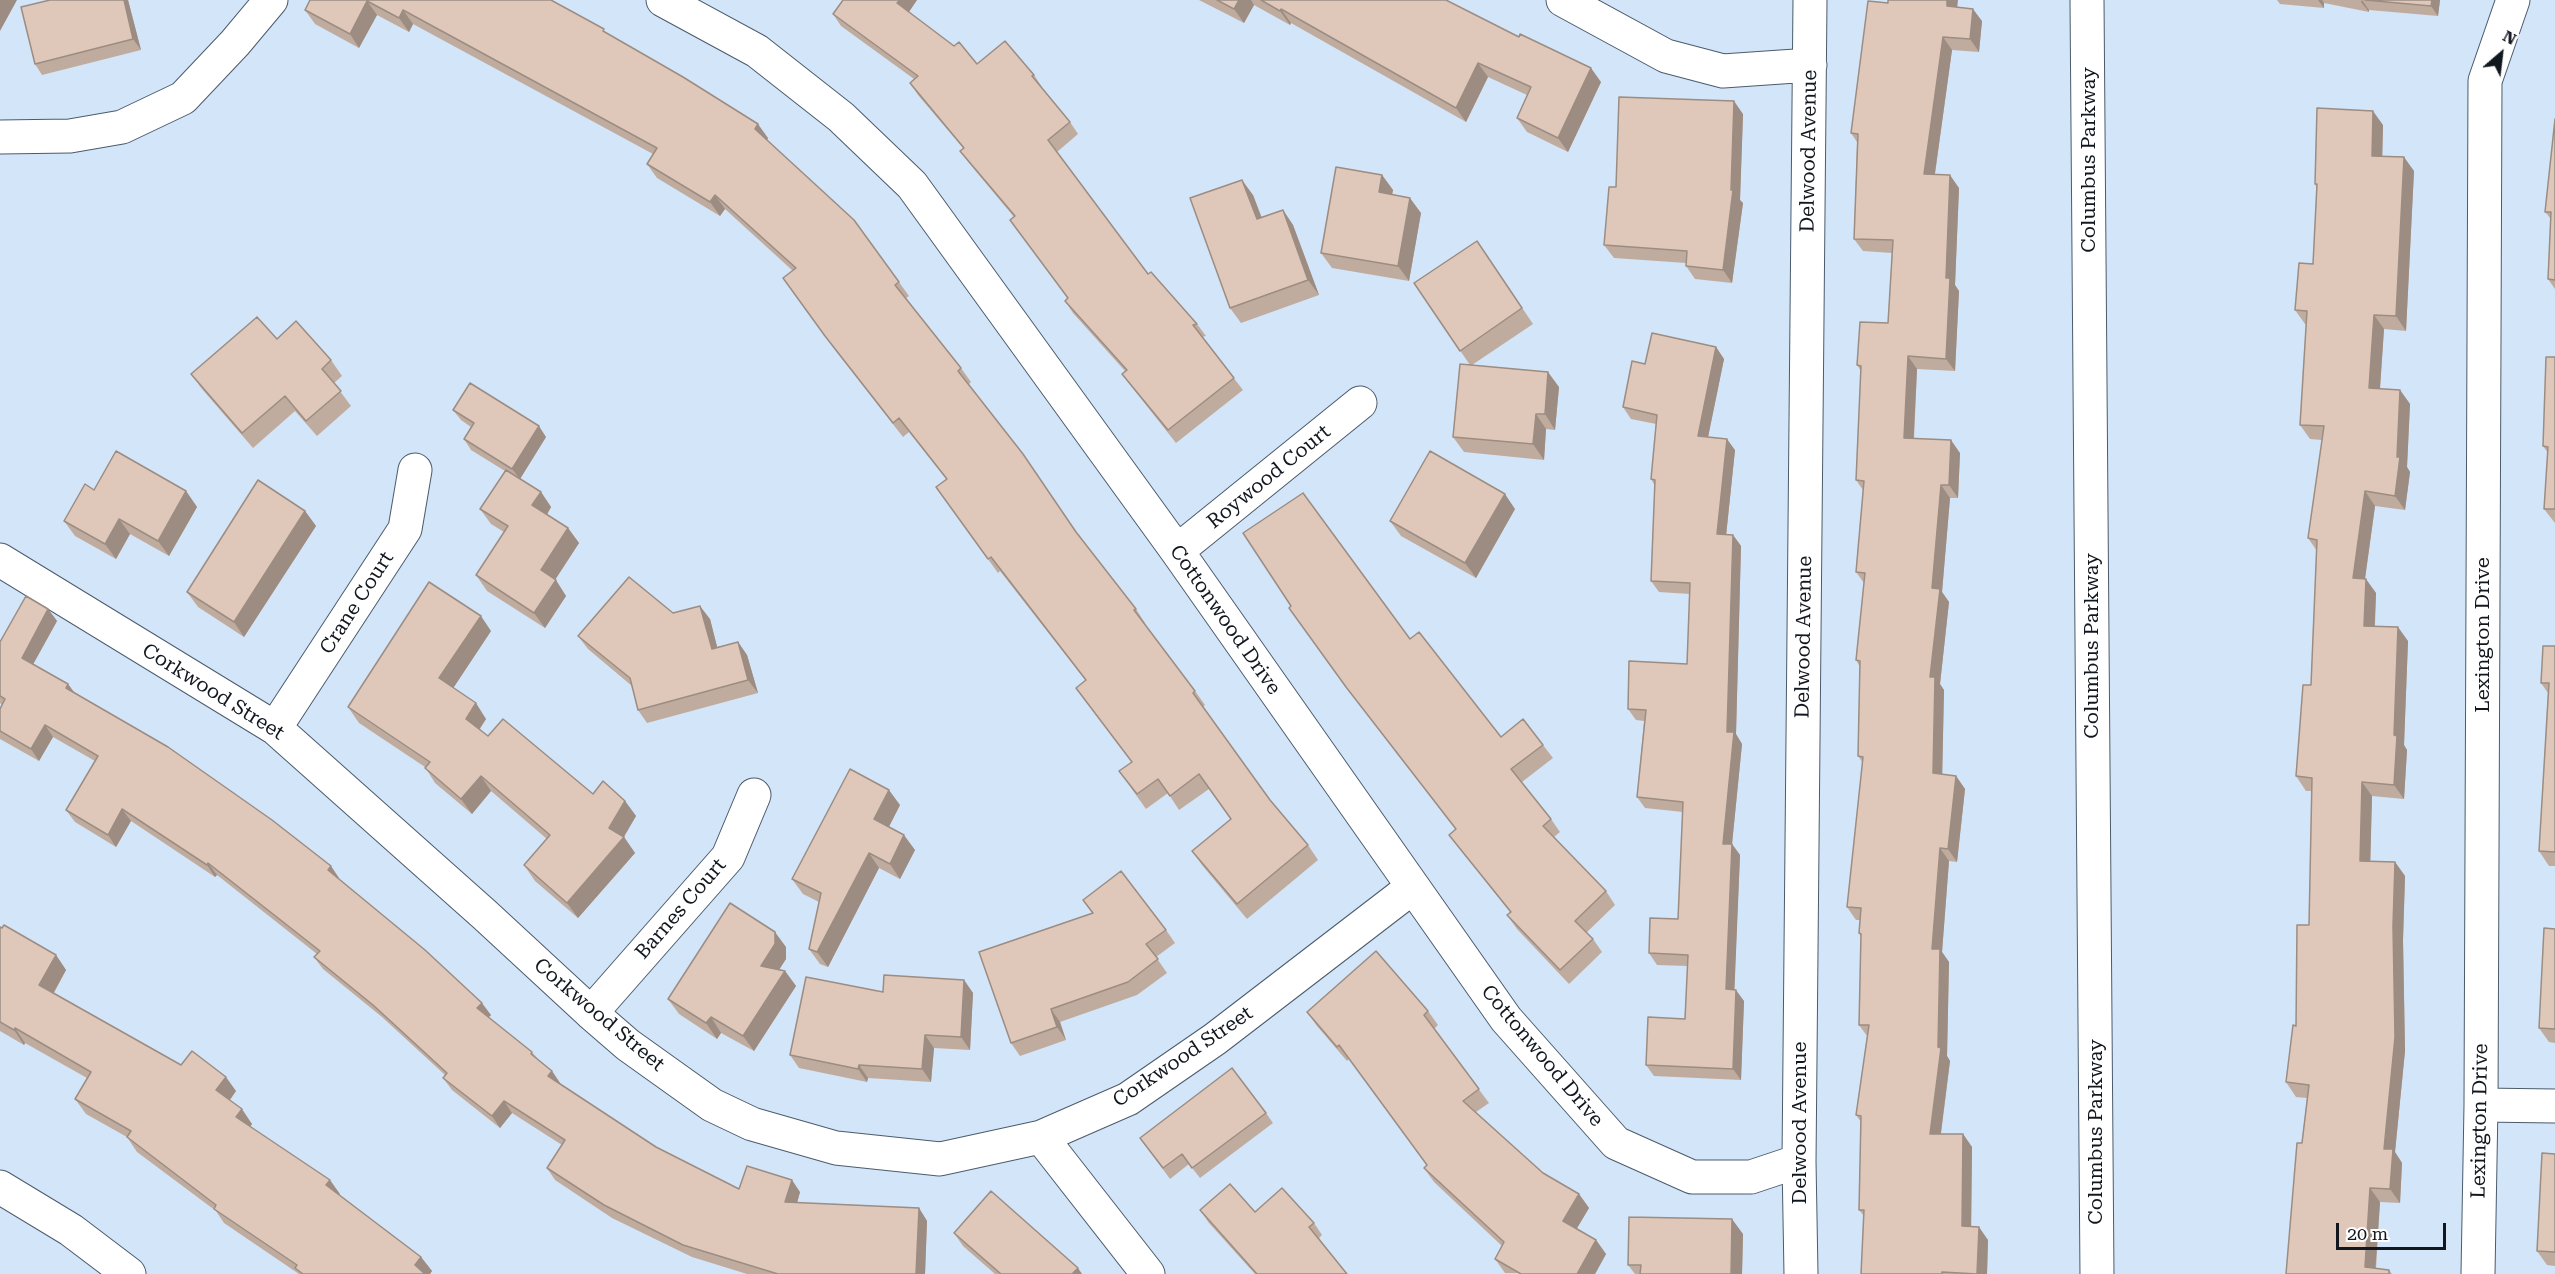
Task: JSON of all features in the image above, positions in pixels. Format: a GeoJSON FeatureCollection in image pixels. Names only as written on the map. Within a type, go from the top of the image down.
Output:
{"type":"FeatureCollection","features":[{"type":"Feature","properties":{"kind":"street"},"geometry":{"type":"LineString","coordinates":[[0,137],[70,136],[122,127],[183,98],[235,43],[271,0]]}},
{"type":"Feature","properties":{"kind":"street","name":"Cottonwood Drive"},"geometry":{"type":"LineString","coordinates":[[663,0],[757,51],[841,117],[912,185],[1177,551],[1506,1019],[1616,1143],[1692,1178],[1751,1177],[1799,1161]]}},
{"type":"Feature","properties":{"kind":"street"},"geometry":{"type":"LineString","coordinates":[[1563,0],[1666,56],[1723,71],[1810,65]]}},
{"type":"Feature","properties":{"kind":"street","name":"Delwood Avenue"},"geometry":{"type":"LineString","coordinates":[[1801,1274],[1799,1161],[1810,0]]}},
{"type":"Feature","properties":{"kind":"street","name":"Lexington Drive"},"geometry":{"type":"LineString","coordinates":[[2478,1274],[2481,1105],[2485,81],[2513,0]]}},
{"type":"Feature","properties":{"kind":"street","name":"Columbus Parkway"},"geometry":{"type":"LineString","coordinates":[[2088,6],[2097,1274]]}},
{"type":"Feature","properties":{"kind":"street","name":"Roywood Court"},"geometry":{"type":"LineString","coordinates":[[1177,551],[1360,403]]}},
{"type":"Feature","properties":{"kind":"street","name":"Crane Court"},"geometry":{"type":"LineString","coordinates":[[276,728],[405,529],[415,470]]}},
{"type":"Feature","properties":{"kind":"street","name":"Corkwood Street"},"geometry":{"type":"LineString","coordinates":[[0,560],[276,728],[628,1045],[712,1105],[752,1124],[836,1148],[940,1159],[1041,1137],[1128,1099],[1215,1039],[1413,887]]}},
{"type":"Feature","properties":{"kind":"street","name":"Barnes Court"},"geometry":{"type":"LineString","coordinates":[[591,1013],[728,857],[754,795]]}},
{"type":"Feature","properties":{"kind":"street"},"geometry":{"type":"LineString","coordinates":[[2481,1105],[2555,1106]]}},
{"type":"Feature","properties":{"kind":"street"},"geometry":{"type":"LineString","coordinates":[[1041,1137],[1148,1274]]}},
{"type":"Feature","properties":{"kind":"street"},"geometry":{"type":"LineString","coordinates":[[0,1187],[71,1230],[129,1274]]}},
{"type":"Feature","properties":{"kind":"building"},"geometry":{"type":"Polygon","coordinates":[[[50,0],[124,0],[133,39],[35,64],[21,7],[50,0]]]}},
{"type":"Feature","properties":{"kind":"building"},"geometry":{"type":"Polygon","coordinates":[[[310,0],[551,0],[604,29],[603,31],[758,124],[755,129],[854,220],[899,282],[895,285],[961,368],[958,371],[1023,454],[1076,532],[1136,609],[1134,610],[1195,691],[1193,693],[1270,800],[1308,845],[1237,904],[1192,851],[1231,819],[1199,774],[1170,796],[1158,779],[1137,794],[1119,771],[1132,762],[1076,688],[1086,680],[991,557],[988,559],[936,487],[947,479],[899,418],[893,423],[783,278],[796,268],[715,195],[710,202],[647,164],[657,148],[403,10],[399,18],[367,1],[350,34],[305,10],[310,0]]]}},
{"type":"Feature","properties":{"kind":"building"},"geometry":{"type":"Polygon","coordinates":[[[843,0],[900,0],[897,3],[954,46],[959,42],[977,64],[1005,41],[1070,122],[1048,140],[1148,274],[1151,272],[1197,324],[1193,325],[1234,378],[1168,430],[1122,374],[1127,370],[1065,301],[1068,298],[1010,220],[1015,216],[960,151],[964,148],[910,83],[918,76],[833,14],[843,0]]]}},
{"type":"Feature","properties":{"kind":"building"},"geometry":{"type":"Polygon","coordinates":[[[1217,0],[1239,0],[1234,9],[1217,0]]]}},
{"type":"Feature","properties":{"kind":"building"},"geometry":{"type":"Polygon","coordinates":[[[1261,0],[1446,0],[1519,37],[1520,34],[1591,68],[1558,138],[1517,118],[1531,87],[1478,63],[1456,108],[1281,9],[1280,11],[1261,0]]]}},
{"type":"Feature","properties":{"kind":"building"},"geometry":{"type":"Polygon","coordinates":[[[1888,0],[1947,0],[1947,6],[1973,9],[1970,39],[1943,37],[1924,174],[1950,175],[1946,278],[1950,278],[1946,359],[1908,356],[1904,438],[1951,440],[1949,485],[1941,485],[1932,588],[1940,589],[1930,677],[1935,677],[1933,773],[1956,776],[1948,849],[1940,848],[1932,949],[1940,949],[1938,1047],[1941,1048],[1930,1134],[1963,1134],[1962,1226],[1979,1227],[1977,1274],[1942,1272],[1942,1274],[1861,1274],[1864,1210],[1859,1210],[1861,1116],[1856,1115],[1869,1025],[1859,1025],[1861,908],[1847,907],[1863,757],[1858,756],[1860,661],[1856,660],[1865,573],[1856,572],[1864,481],[1856,480],[1861,366],[1857,365],[1860,322],[1888,323],[1893,240],[1854,239],[1858,134],[1851,133],[1868,1],[1888,3],[1888,0]]]}},
{"type":"Feature","properties":{"kind":"building"},"geometry":{"type":"Polygon","coordinates":[[[2365,0],[2432,0],[2431,6],[2365,0]]]}},
{"type":"Feature","properties":{"kind":"building"},"geometry":{"type":"Polygon","coordinates":[[[1619,97],[1734,101],[1731,190],[1733,190],[1723,270],[1686,266],[1687,251],[1604,245],[1609,187],[1616,187],[1619,97]]]}},
{"type":"Feature","properties":{"kind":"building"},"geometry":{"type":"Polygon","coordinates":[[[2317,108],[2373,111],[2372,156],[2404,157],[2396,316],[2374,315],[2369,388],[2400,390],[2397,457],[2400,457],[2395,496],[2365,491],[2353,578],[2366,579],[2364,626],[2398,627],[2394,785],[2362,782],[2360,861],[2395,862],[2393,926],[2395,1037],[2384,1149],[2393,1149],[2390,1189],[2370,1188],[2365,1267],[2389,1270],[2389,1274],[2286,1274],[2297,1143],[2302,1143],[2309,1085],[2286,1082],[2293,1025],[2296,1026],[2297,925],[2309,925],[2312,778],[2296,776],[2303,685],[2311,685],[2317,540],[2308,538],[2324,426],[2300,425],[2307,311],[2295,310],[2299,263],[2313,264],[2317,184],[2315,184],[2317,108]]]}},
{"type":"Feature","properties":{"kind":"building"},"geometry":{"type":"Polygon","coordinates":[[[2555,119],[2555,280],[2548,279],[2551,212],[2545,212],[2555,119]]]}},
{"type":"Feature","properties":{"kind":"building"},"geometry":{"type":"Polygon","coordinates":[[[1336,167],[1382,175],[1379,192],[1410,198],[1398,266],[1321,253],[1336,167]]]}},
{"type":"Feature","properties":{"kind":"building"},"geometry":{"type":"Polygon","coordinates":[[[1242,180],[1257,219],[1283,210],[1308,280],[1230,308],[1190,198],[1242,180]]]}},
{"type":"Feature","properties":{"kind":"building"},"geometry":{"type":"Polygon","coordinates":[[[1477,241],[1522,308],[1460,351],[1414,283],[1477,241]]]}},
{"type":"Feature","properties":{"kind":"building"},"geometry":{"type":"Polygon","coordinates":[[[257,317],[277,339],[296,321],[331,360],[322,369],[341,391],[306,421],[285,396],[242,433],[191,374],[257,317]]]}},
{"type":"Feature","properties":{"kind":"building"},"geometry":{"type":"Polygon","coordinates":[[[1652,333],[1716,347],[1698,436],[1727,439],[1717,534],[1733,535],[1727,732],[1734,732],[1723,844],[1732,844],[1726,989],[1736,990],[1733,1069],[1646,1065],[1648,1017],[1685,1019],[1688,955],[1649,953],[1650,918],[1678,919],[1683,802],[1637,797],[1646,710],[1628,709],[1629,661],[1687,664],[1690,583],[1651,581],[1655,480],[1651,479],[1657,415],[1623,407],[1632,361],[1645,364],[1652,333]]]}},
{"type":"Feature","properties":{"kind":"building"},"geometry":{"type":"Polygon","coordinates":[[[2546,357],[2555,357],[2555,509],[2544,509],[2548,447],[2543,446],[2546,357]]]}},
{"type":"Feature","properties":{"kind":"building"},"geometry":{"type":"Polygon","coordinates":[[[1460,364],[1548,372],[1545,414],[1536,414],[1533,444],[1453,437],[1460,364]]]}},
{"type":"Feature","properties":{"kind":"building"},"geometry":{"type":"Polygon","coordinates":[[[470,383],[539,426],[512,469],[464,439],[474,423],[453,410],[470,383]]]}},
{"type":"Feature","properties":{"kind":"building"},"geometry":{"type":"Polygon","coordinates":[[[116,451],[186,491],[158,541],[119,519],[105,544],[64,521],[85,484],[94,490],[116,451]]]}},
{"type":"Feature","properties":{"kind":"building"},"geometry":{"type":"Polygon","coordinates":[[[1430,451],[1505,494],[1465,563],[1390,521],[1430,451]]]}},
{"type":"Feature","properties":{"kind":"building"},"geometry":{"type":"Polygon","coordinates":[[[506,470],[541,492],[532,505],[568,528],[541,570],[556,580],[534,613],[476,575],[508,526],[480,509],[506,470]]]}},
{"type":"Feature","properties":{"kind":"building"},"geometry":{"type":"Polygon","coordinates":[[[258,480],[305,511],[234,622],[187,592],[258,480]]]}},
{"type":"Feature","properties":{"kind":"building"},"geometry":{"type":"Polygon","coordinates":[[[1303,493],[1410,639],[1419,632],[1501,737],[1523,719],[1543,745],[1511,769],[1551,819],[1543,826],[1606,891],[1575,921],[1593,939],[1560,970],[1507,915],[1511,912],[1449,835],[1456,829],[1346,687],[1289,608],[1291,606],[1243,533],[1303,493]]]}},
{"type":"Feature","properties":{"kind":"building"},"geometry":{"type":"Polygon","coordinates":[[[629,577],[673,613],[700,606],[712,649],[738,642],[748,680],[638,710],[630,678],[578,636],[629,577]]]}},
{"type":"Feature","properties":{"kind":"building"},"geometry":{"type":"Polygon","coordinates":[[[429,582],[481,616],[439,678],[476,703],[466,719],[488,736],[503,719],[593,794],[603,781],[625,801],[609,828],[624,837],[567,903],[524,865],[550,835],[481,776],[461,799],[425,768],[430,762],[348,707],[429,582]]]}},
{"type":"Feature","properties":{"kind":"building"},"geometry":{"type":"Polygon","coordinates":[[[26,596],[48,609],[22,658],[68,684],[66,688],[168,747],[272,820],[331,866],[328,870],[425,950],[482,1003],[477,1008],[552,1071],[548,1076],[656,1147],[739,1189],[747,1166],[792,1180],[785,1202],[919,1208],[916,1274],[778,1274],[683,1245],[604,1205],[547,1168],[565,1140],[504,1101],[492,1116],[443,1078],[447,1073],[373,1005],[314,957],[320,951],[208,863],[207,865],[122,809],[108,835],[66,810],[98,756],[45,725],[31,749],[0,731],[0,709],[5,699],[0,696],[0,642],[26,596]]]}},
{"type":"Feature","properties":{"kind":"building"},"geometry":{"type":"Polygon","coordinates":[[[2543,646],[2555,646],[2555,852],[2539,851],[2549,683],[2541,683],[2543,646]]]}},
{"type":"Feature","properties":{"kind":"building"},"geometry":{"type":"Polygon","coordinates":[[[850,769],[889,790],[874,819],[904,835],[890,864],[869,853],[817,952],[809,949],[821,893],[792,879],[850,769]]]}},
{"type":"Feature","properties":{"kind":"building"},"geometry":{"type":"Polygon","coordinates":[[[1121,871],[1166,930],[1146,944],[1158,959],[1128,982],[1051,1009],[1057,1027],[1011,1043],[979,952],[1093,913],[1083,900],[1121,871]]]}},
{"type":"Feature","properties":{"kind":"building"},"geometry":{"type":"Polygon","coordinates":[[[730,903],[775,932],[775,944],[761,966],[785,971],[743,1036],[711,1017],[706,1023],[668,999],[730,903]]]}},
{"type":"Feature","properties":{"kind":"building"},"geometry":{"type":"Polygon","coordinates":[[[4,925],[56,955],[39,985],[181,1065],[192,1051],[226,1077],[216,1090],[242,1109],[236,1117],[330,1180],[326,1185],[421,1257],[415,1265],[425,1274],[303,1274],[295,1268],[297,1265],[214,1209],[216,1205],[127,1137],[131,1131],[75,1099],[91,1072],[15,1028],[14,1030],[0,1022],[0,927],[4,925]]]}},
{"type":"Feature","properties":{"kind":"building"},"geometry":{"type":"Polygon","coordinates":[[[2544,928],[2555,929],[2555,1029],[2539,1028],[2544,928]]]}},
{"type":"Feature","properties":{"kind":"building"},"geometry":{"type":"Polygon","coordinates":[[[1376,951],[1428,1011],[1424,1015],[1479,1089],[1463,1101],[1543,1173],[1579,1194],[1563,1221],[1596,1240],[1577,1274],[1521,1274],[1495,1259],[1504,1242],[1424,1168],[1427,1165],[1339,1045],[1337,1047],[1307,1012],[1376,951]]]}},
{"type":"Feature","properties":{"kind":"building"},"geometry":{"type":"Polygon","coordinates":[[[884,975],[964,980],[961,1037],[925,1035],[922,1069],[859,1065],[858,1069],[790,1055],[806,977],[883,992],[884,975]]]}},
{"type":"Feature","properties":{"kind":"building"},"geometry":{"type":"Polygon","coordinates":[[[1232,1068],[1266,1113],[1192,1168],[1182,1154],[1163,1168],[1140,1138],[1232,1068]]]}},
{"type":"Feature","properties":{"kind":"building"},"geometry":{"type":"Polygon","coordinates":[[[2542,1153],[2555,1154],[2555,1252],[2537,1251],[2542,1153]]]}},
{"type":"Feature","properties":{"kind":"building"},"geometry":{"type":"Polygon","coordinates":[[[1230,1184],[1255,1212],[1282,1188],[1314,1223],[1309,1227],[1347,1274],[1257,1274],[1200,1210],[1230,1184]]]}},
{"type":"Feature","properties":{"kind":"building"},"geometry":{"type":"Polygon","coordinates":[[[991,1191],[1078,1268],[1072,1274],[1001,1274],[954,1233],[991,1191]]]}},
{"type":"Feature","properties":{"kind":"building"},"geometry":{"type":"Polygon","coordinates":[[[1629,1217],[1732,1219],[1731,1274],[1640,1274],[1641,1265],[1628,1265],[1629,1217]]]}}]}
